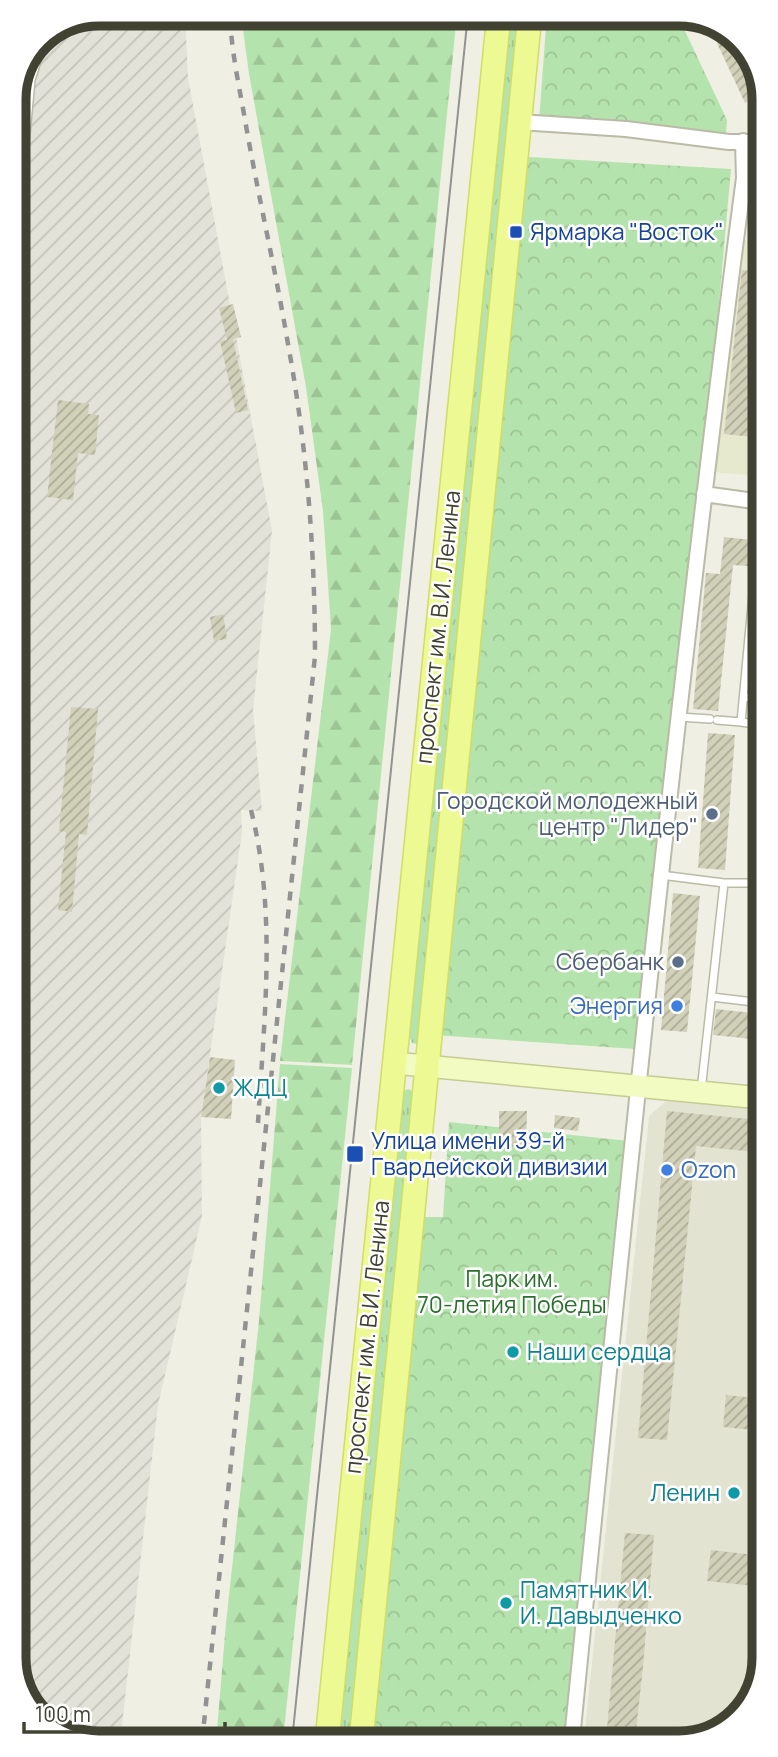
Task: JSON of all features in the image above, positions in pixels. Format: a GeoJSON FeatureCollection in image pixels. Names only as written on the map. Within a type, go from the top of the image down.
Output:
{"type":"FeatureCollection","features":[{"type":"Feature","properties":{"kind":"main road","name":"проспект им. В.И. Ленина"},"geometry":{"type":"LineString","coordinates":[[328,1731],[498,26]]}},
{"type":"Feature","properties":{"kind":"main road","name":"проспект им. В.И. Ленина"},"geometry":{"type":"LineString","coordinates":[[362,1731],[529,26]]}},
{"type":"Feature","properties":{"kind":"main road"},"geometry":{"type":"LineString","coordinates":[[394,1063],[752,1097]]}},
{"type":"Feature","properties":{"kind":"street"},"geometry":{"type":"LineString","coordinates":[[519,122],[626,129],[729,142],[752,142]]}},
{"type":"Feature","properties":{"kind":"street"},"geometry":{"type":"LineString","coordinates":[[573,1731],[637,1084],[704,495],[744,178],[743,141]]}},
{"type":"Feature","properties":{"kind":"street"},"geometry":{"type":"LineString","coordinates":[[704,495],[752,501]]}},
{"type":"Feature","properties":{"kind":"lane"},"geometry":{"type":"LineString","coordinates":[[26,133],[32,71]]}},
{"type":"Feature","properties":{"kind":"lane"},"geometry":{"type":"LineString","coordinates":[[741,722],[752,607]]}},
{"type":"Feature","properties":{"kind":"lane"},"geometry":{"type":"LineString","coordinates":[[744,697],[752,698]]}},
{"type":"Feature","properties":{"kind":"lane"},"geometry":{"type":"LineString","coordinates":[[679,717],[752,724]]}},
{"type":"Feature","properties":{"kind":"lane"},"geometry":{"type":"LineString","coordinates":[[661,875],[724,883],[752,883]]}},
{"type":"Feature","properties":{"kind":"lane"},"geometry":{"type":"LineString","coordinates":[[701,1091],[724,883]]}},
{"type":"Feature","properties":{"kind":"lane"},"geometry":{"type":"LineString","coordinates":[[712,998],[752,1002]]}},
{"type":"Feature","properties":{"kind":"shaded area"},"geometry":{"type":"Polygon","coordinates":[[[99,26],[186,26],[188,78],[272,531],[253,710],[262,811],[241,810],[242,832],[201,1117],[202,1216],[158,1405],[121,1731],[94,1731],[71,1725],[47,1710],[30,1682],[26,1658],[26,94],[34,67],[51,44],[75,30],[99,26]]]}},
{"type":"Feature","properties":{"kind":"shaded area"},"geometry":{"type":"Polygon","coordinates":[[[732,239],[752,241],[752,475],[711,472],[732,239]]]}},
{"type":"Feature","properties":{"kind":"shaded area"},"geometry":{"type":"Polygon","coordinates":[[[666,1101],[752,1108],[752,1658],[748,1682],[740,1699],[723,1716],[703,1727],[679,1731],[585,1731],[649,1116],[666,1101]]]}},
{"type":"Feature","properties":{"kind":"green space"},"geometry":{"type":"Polygon","coordinates":[[[243,26],[456,26],[352,1065],[280,1061],[331,629],[323,511],[306,387],[243,26]]]}},
{"type":"Feature","properties":{"kind":"green space"},"geometry":{"type":"Polygon","coordinates":[[[507,26],[518,26],[419,1041],[412,1043],[409,1035],[507,26]]]}},
{"type":"Feature","properties":{"kind":"green space"},"geometry":{"type":"Polygon","coordinates":[[[546,26],[683,26],[727,120],[726,133],[715,142],[539,121],[546,26]]]}},
{"type":"Feature","properties":{"kind":"green space"},"geometry":{"type":"Polygon","coordinates":[[[529,157],[731,169],[702,493],[635,1049],[434,1035],[529,157]]]}},
{"type":"Feature","properties":{"kind":"green space"},"geometry":{"type":"Polygon","coordinates":[[[280,1064],[352,1068],[284,1731],[217,1731],[226,1623],[259,1321],[280,1064]]]}},
{"type":"Feature","properties":{"kind":"green space"},"geometry":{"type":"Polygon","coordinates":[[[408,1089],[412,1091],[414,1100],[352,1731],[340,1731],[402,1092],[408,1089]]]}},
{"type":"Feature","properties":{"kind":"green space","name":"Парк им. 70-летия Победы"},"geometry":{"type":"Polygon","coordinates":[[[449,1122],[629,1141],[571,1731],[369,1731],[417,1217],[443,1217],[449,1122]]]}},
{"type":"Feature","properties":{"kind":"building"},"geometry":{"type":"Polygon","coordinates":[[[716,41],[723,41],[740,58],[748,75],[752,100],[745,103],[716,41]]]}},
{"type":"Feature","properties":{"kind":"building"},"geometry":{"type":"Polygon","coordinates":[[[742,270],[752,271],[752,437],[724,434],[742,270]]]}},
{"type":"Feature","properties":{"kind":"building"},"geometry":{"type":"Polygon","coordinates":[[[233,304],[241,337],[233,339],[248,410],[236,413],[220,341],[227,340],[219,308],[233,304]]]}},
{"type":"Feature","properties":{"kind":"building"},"geometry":{"type":"Polygon","coordinates":[[[58,400],[89,404],[88,414],[99,415],[95,455],[78,453],[73,500],[47,497],[58,400]]]}},
{"type":"Feature","properties":{"kind":"building"},"geometry":{"type":"Polygon","coordinates":[[[724,537],[752,540],[752,566],[733,565],[718,711],[693,709],[706,573],[720,574],[724,537]]]}},
{"type":"Feature","properties":{"kind":"building"},"geometry":{"type":"Polygon","coordinates":[[[223,614],[227,639],[214,641],[210,617],[223,614]]]}},
{"type":"Feature","properties":{"kind":"building"},"geometry":{"type":"Polygon","coordinates":[[[71,707],[98,709],[87,835],[79,834],[72,912],[58,910],[66,832],[59,831],[71,707]]]}},
{"type":"Feature","properties":{"kind":"building"},"geometry":{"type":"Polygon","coordinates":[[[708,733],[735,735],[725,870],[698,868],[708,733]]]}},
{"type":"Feature","properties":{"kind":"building"},"geometry":{"type":"Polygon","coordinates":[[[673,893],[700,896],[687,1032],[661,1030],[673,893]]]}},
{"type":"Feature","properties":{"kind":"building"},"geometry":{"type":"Polygon","coordinates":[[[716,1009],[752,1013],[752,1039],[713,1035],[716,1009]]]}},
{"type":"Feature","properties":{"kind":"building","name":"ЖДЦ"},"geometry":{"type":"Polygon","coordinates":[[[210,1057],[235,1060],[231,1119],[201,1117],[210,1057]]]}},
{"type":"Feature","properties":{"kind":"building"},"geometry":{"type":"Polygon","coordinates":[[[499,1111],[527,1111],[526,1147],[499,1146],[499,1111]]]}},
{"type":"Feature","properties":{"kind":"building"},"geometry":{"type":"Polygon","coordinates":[[[667,1111],[752,1119],[752,1152],[696,1146],[667,1440],[638,1438],[667,1111]]]}},
{"type":"Feature","properties":{"kind":"building"},"geometry":{"type":"Polygon","coordinates":[[[555,1115],[580,1118],[578,1131],[554,1128],[555,1115]]]}},
{"type":"Feature","properties":{"kind":"building"},"geometry":{"type":"Polygon","coordinates":[[[726,1395],[752,1398],[752,1430],[723,1427],[726,1395]]]}},
{"type":"Feature","properties":{"kind":"building"},"geometry":{"type":"Polygon","coordinates":[[[625,1533],[654,1535],[636,1731],[607,1731],[625,1533]]]}},
{"type":"Feature","properties":{"kind":"building"},"geometry":{"type":"Polygon","coordinates":[[[711,1550],[752,1555],[752,1586],[707,1581],[711,1550]]]}},
{"type":"Feature","properties":{"kind":"tram line"},"geometry":{"type":"LineString","coordinates":[[293,1731],[467,26]]}},
{"type":"Feature","properties":{"kind":"railway"},"geometry":{"type":"LineString","coordinates":[[203,1731],[315,656],[311,538],[295,383],[237,77],[231,26]]}},
{"type":"Feature","properties":{"kind":"railway"},"geometry":{"type":"LineString","coordinates":[[251,810],[259,849],[266,927],[265,1005],[258,1123]]}},
{"type":"Feature","properties":{"kind":"place","name":"Ярмарка \"Восток\""},"geometry":{"type":"Point","coordinates":[516,232]}},
{"type":"Feature","properties":{"kind":"place","name":"Городской молодежный центр \"Лидер\""},"geometry":{"type":"Point","coordinates":[712,814]}},
{"type":"Feature","properties":{"kind":"place","name":"Сбербанк"},"geometry":{"type":"Point","coordinates":[678,962]}},
{"type":"Feature","properties":{"kind":"place","name":"Энергия"},"geometry":{"type":"Point","coordinates":[677,1006]}},
{"type":"Feature","properties":{"kind":"place","name":"ЖДЦ"},"geometry":{"type":"Point","coordinates":[219,1088]}},
{"type":"Feature","properties":{"kind":"place","name":"Улица имени 39-й Гвардейской дивизии"},"geometry":{"type":"Point","coordinates":[355,1154]}},
{"type":"Feature","properties":{"kind":"place","name":"Ozon"},"geometry":{"type":"Point","coordinates":[667,1170]}},
{"type":"Feature","properties":{"kind":"place","name":"Наши сердца"},"geometry":{"type":"Point","coordinates":[513,1352]}},
{"type":"Feature","properties":{"kind":"place","name":"Ленин"},"geometry":{"type":"Point","coordinates":[734,1493]}},
{"type":"Feature","properties":{"kind":"place","name":"Памятник И. И. Давыдченко"},"geometry":{"type":"Point","coordinates":[506,1603]}}]}
